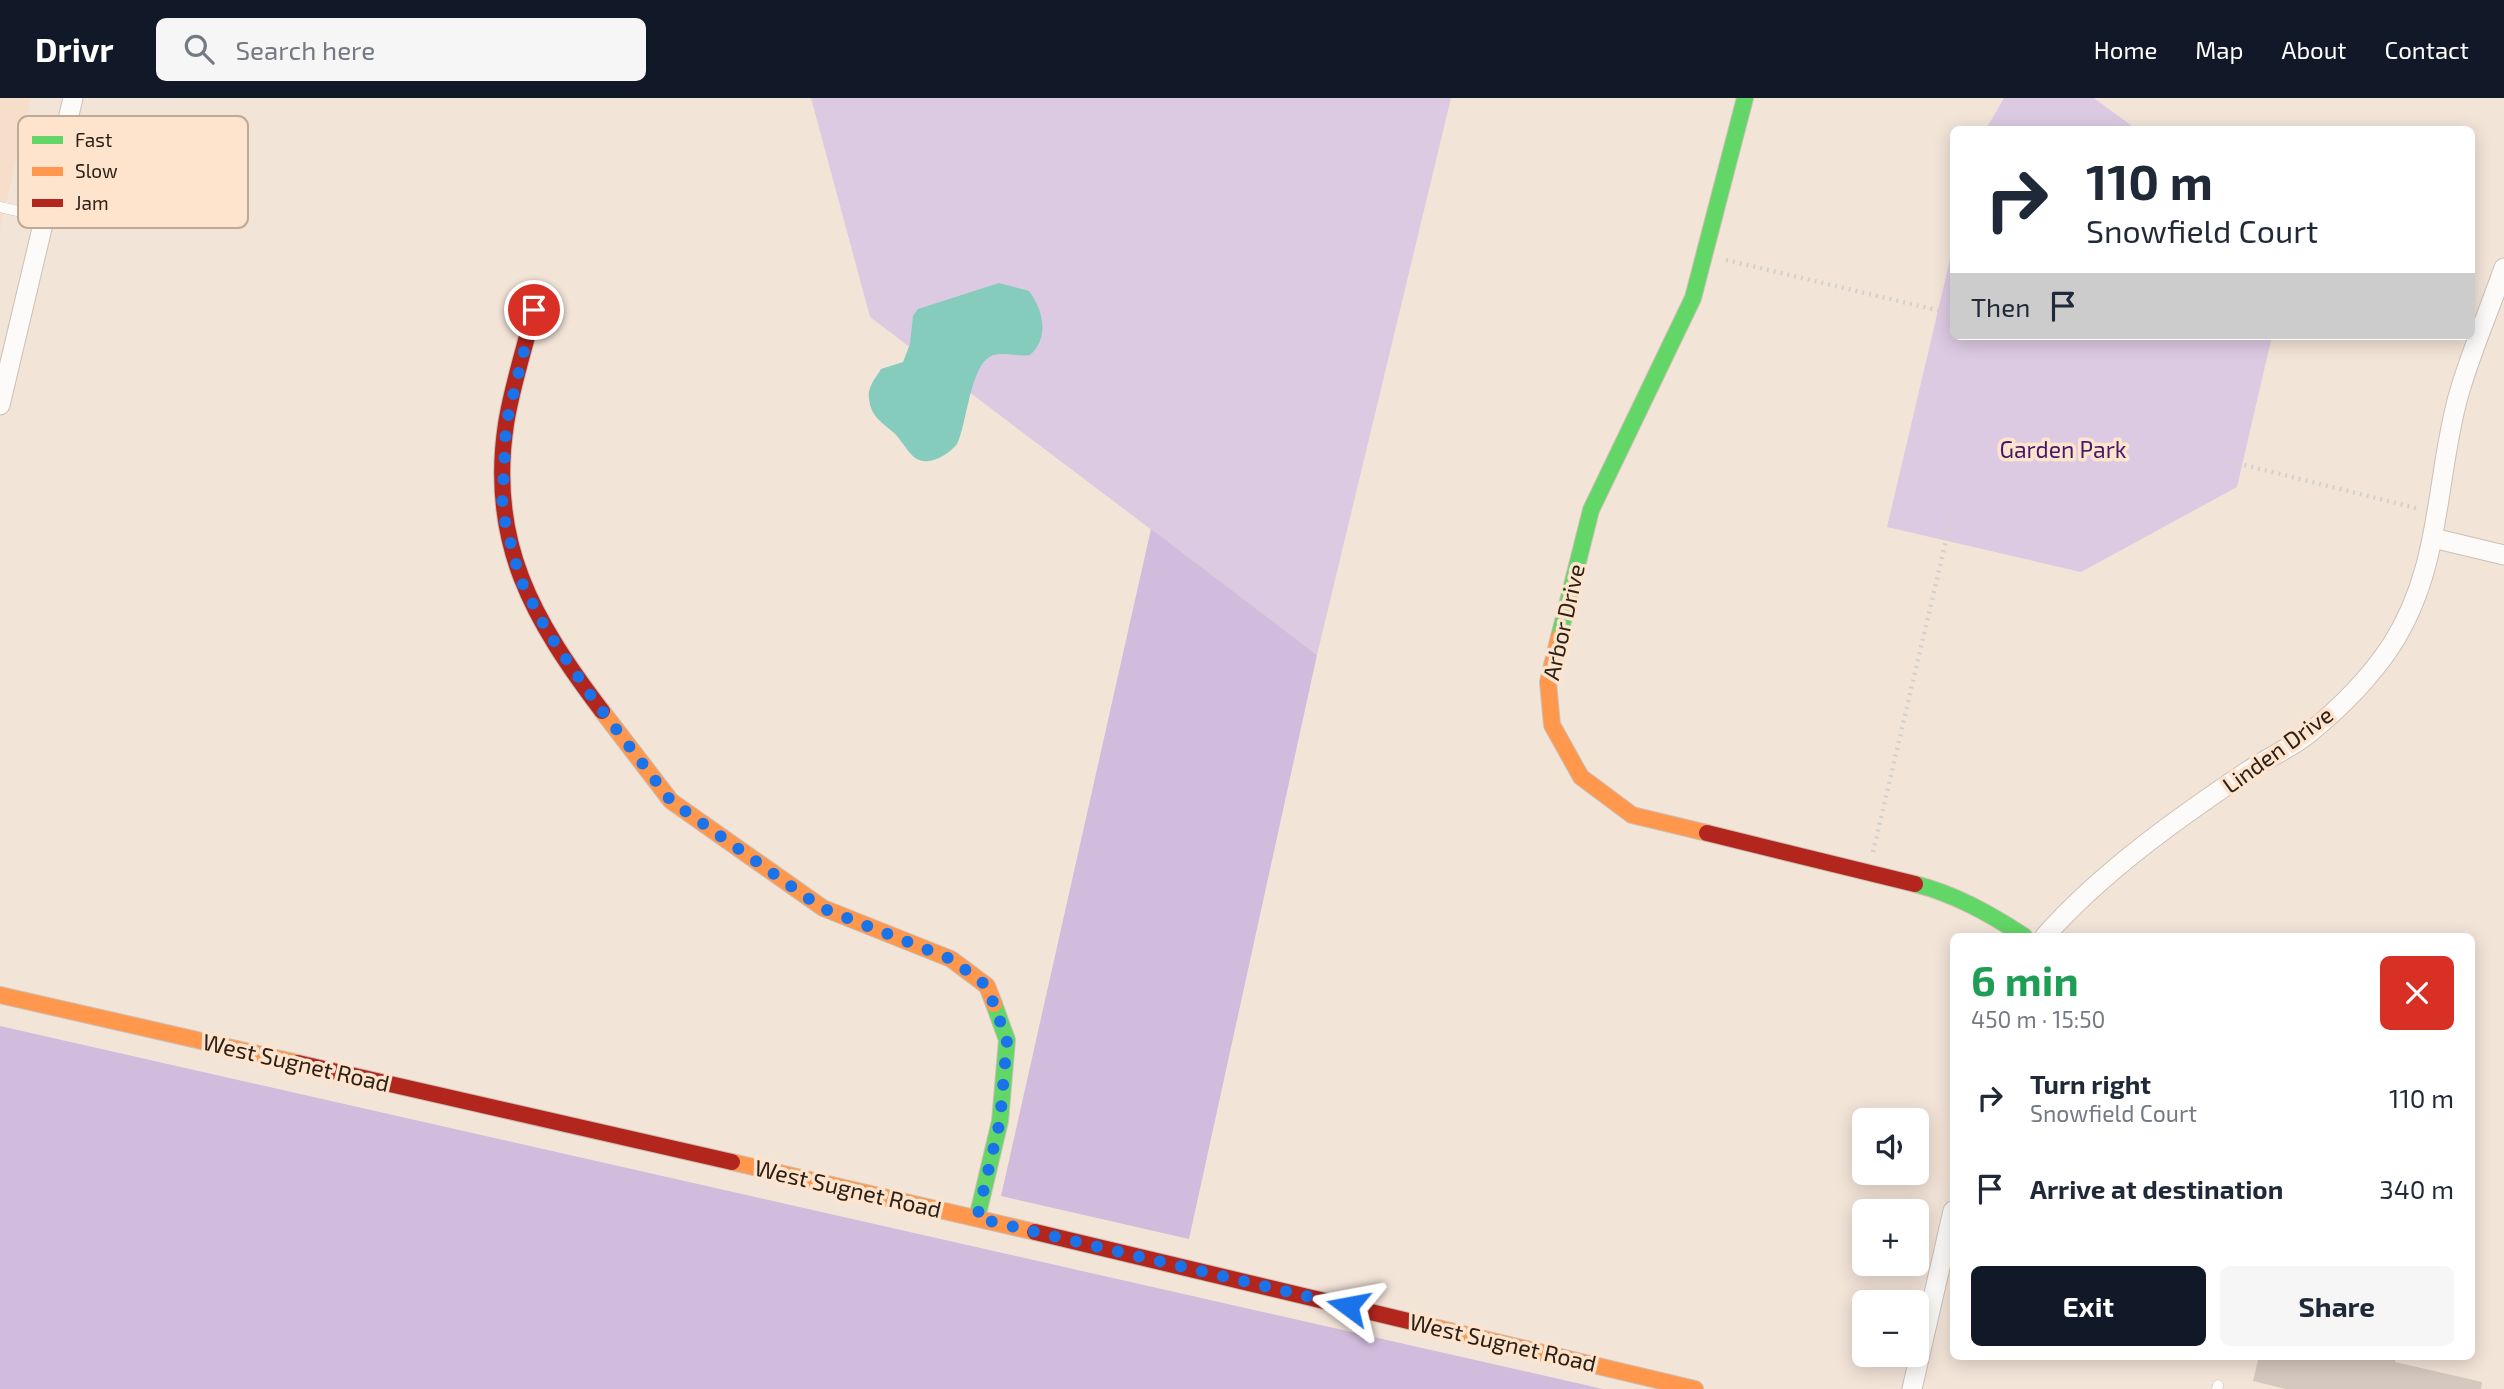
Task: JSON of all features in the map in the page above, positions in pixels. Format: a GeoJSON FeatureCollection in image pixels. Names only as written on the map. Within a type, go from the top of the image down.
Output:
{"type":"FeatureCollection","features":[{"type":"Feature","properties":{"kind":"street"},"geometry":{"type":"LineString","coordinates":[[69,116],[73,98]]}},
{"type":"Feature","properties":{"kind":"street","name":"Arbor Drive"},"geometry":{"type":"LineString","coordinates":[[1745,98],[1693,298],[1591,510],[1548,682],[1552,725],[1581,777],[1632,815],[1934,889],[1987,912],[2019,933]]}},
{"type":"Feature","properties":{"kind":"street"},"geometry":{"type":"LineString","coordinates":[[0,405],[41,228]]}},
{"type":"Feature","properties":{"kind":"street","name":"Linden Drive"},"geometry":{"type":"LineString","coordinates":[[2048,933],[2070,908],[2138,851],[2245,773],[2306,735],[2355,692],[2391,645],[2417,596],[2433,537],[2458,398],[2504,268]]}},
{"type":"Feature","properties":{"kind":"street"},"geometry":{"type":"LineString","coordinates":[[534,310],[506,424],[502,510],[520,579],[547,631],[594,700],[671,801],[822,908],[951,959],[987,986],[1007,1040],[1000,1121],[977,1218]]}},
{"type":"Feature","properties":{"kind":"street"},"geometry":{"type":"LineString","coordinates":[[2433,537],[2504,555]]}},
{"type":"Feature","properties":{"kind":"street","name":"West Sugnet Road"},"geometry":{"type":"LineString","coordinates":[[0,995],[977,1218],[1695,1389]]}},
{"type":"Feature","properties":{"kind":"street"},"geometry":{"type":"LineString","coordinates":[[1912,1389],[1950,1224]]}},
{"type":"Feature","properties":{"kind":"lane"},"geometry":{"type":"LineString","coordinates":[[0,207],[18,211]]}},
{"type":"Feature","properties":{"kind":"path"},"geometry":{"type":"LineString","coordinates":[[1704,255],[1949,313]]}},
{"type":"Feature","properties":{"kind":"path"},"geometry":{"type":"LineString","coordinates":[[2224,460],[2438,512]]}},
{"type":"Feature","properties":{"kind":"path"},"geometry":{"type":"LineString","coordinates":[[1868,873],[1951,519]]}},
{"type":"Feature","properties":{"kind":"shaded area"},"geometry":{"type":"Polygon","coordinates":[[[0,98],[31,98],[27,116],[18,116],[18,153],[0,229],[0,98]]]}},
{"type":"Feature","properties":{"kind":"shaded area"},"geometry":{"type":"Polygon","coordinates":[[[1151,529],[1317,655],[1189,1239],[1001,1196],[1151,529]]]}},
{"type":"Feature","properties":{"kind":"shaded area"},"geometry":{"type":"Polygon","coordinates":[[[0,1026],[1603,1389],[0,1389],[0,1026]]]}},
{"type":"Feature","properties":{"kind":"green space"},"geometry":{"type":"Polygon","coordinates":[[[811,98],[1451,98],[1317,655],[870,317],[811,98]]]}},
{"type":"Feature","properties":{"kind":"green space"},"geometry":{"type":"Polygon","coordinates":[[[2004,98],[2094,98],[2132,126],[1988,126],[2004,98]]]}},
{"type":"Feature","properties":{"kind":"green space","name":"Garden Park"},"geometry":{"type":"Polygon","coordinates":[[[1950,260],[1950,340],[2271,340],[2237,487],[2081,572],[1887,527],[1950,260]]]}},
{"type":"Feature","properties":{"kind":"water"},"geometry":{"type":"Polygon","coordinates":[[[999,283],[1029,291],[1041,315],[1040,340],[1030,355],[995,355],[984,362],[974,383],[957,444],[937,459],[919,460],[874,414],[869,398],[871,386],[881,369],[903,362],[910,344],[913,316],[918,309],[999,283]]]}},
{"type":"Feature","properties":{"kind":"building"},"geometry":{"type":"Polygon","coordinates":[[[2258,1360],[2395,1360],[2482,1382],[2481,1389],[2286,1389],[2253,1381],[2258,1360]]]}},
{"type":"Feature","properties":{"kind":"traffic: fast"},"geometry":{"type":"LineString","coordinates":[[1559,637],[1591,510],[1693,298],[1745,98]]}},
{"type":"Feature","properties":{"kind":"traffic: fast"},"geometry":{"type":"LineString","coordinates":[[1915,884],[1972,905],[2019,933]]}},
{"type":"Feature","properties":{"kind":"traffic: fast"},"geometry":{"type":"LineString","coordinates":[[977,1218],[1000,1121],[1007,1040],[994,1004]]}},
{"type":"Feature","properties":{"kind":"traffic: slow"},"geometry":{"type":"LineString","coordinates":[[1559,637],[1548,682],[1552,725],[1581,777],[1632,815],[1707,833]]}},
{"type":"Feature","properties":{"kind":"traffic: slow"},"geometry":{"type":"LineString","coordinates":[[602,711],[671,801],[823,908],[951,959],[987,986],[994,1004]]}},
{"type":"Feature","properties":{"kind":"traffic: slow"},"geometry":{"type":"LineString","coordinates":[[0,995],[298,1063]]}},
{"type":"Feature","properties":{"kind":"traffic: slow"},"geometry":{"type":"LineString","coordinates":[[732,1162],[1035,1232]]}},
{"type":"Feature","properties":{"kind":"traffic: slow"},"geometry":{"type":"LineString","coordinates":[[1425,1325],[1695,1389]]}},
{"type":"Feature","properties":{"kind":"traffic: jam"},"geometry":{"type":"LineString","coordinates":[[534,310],[506,424],[502,466],[504,506],[510,543],[521,578],[555,644],[602,711]]}},
{"type":"Feature","properties":{"kind":"traffic: jam"},"geometry":{"type":"LineString","coordinates":[[1707,833],[1915,884]]}},
{"type":"Feature","properties":{"kind":"traffic: jam"},"geometry":{"type":"LineString","coordinates":[[298,1063],[732,1162]]}},
{"type":"Feature","properties":{"kind":"traffic: jam"},"geometry":{"type":"LineString","coordinates":[[1035,1232],[1425,1325]]}},
{"type":"Feature","properties":{"kind":"route"},"geometry":{"type":"LineString","coordinates":[[534,310],[506,424],[502,510],[520,579],[547,631],[594,700],[671,801],[822,908],[951,959],[987,986],[1007,1040],[1000,1121],[977,1218],[1348,1306]]}}]}
